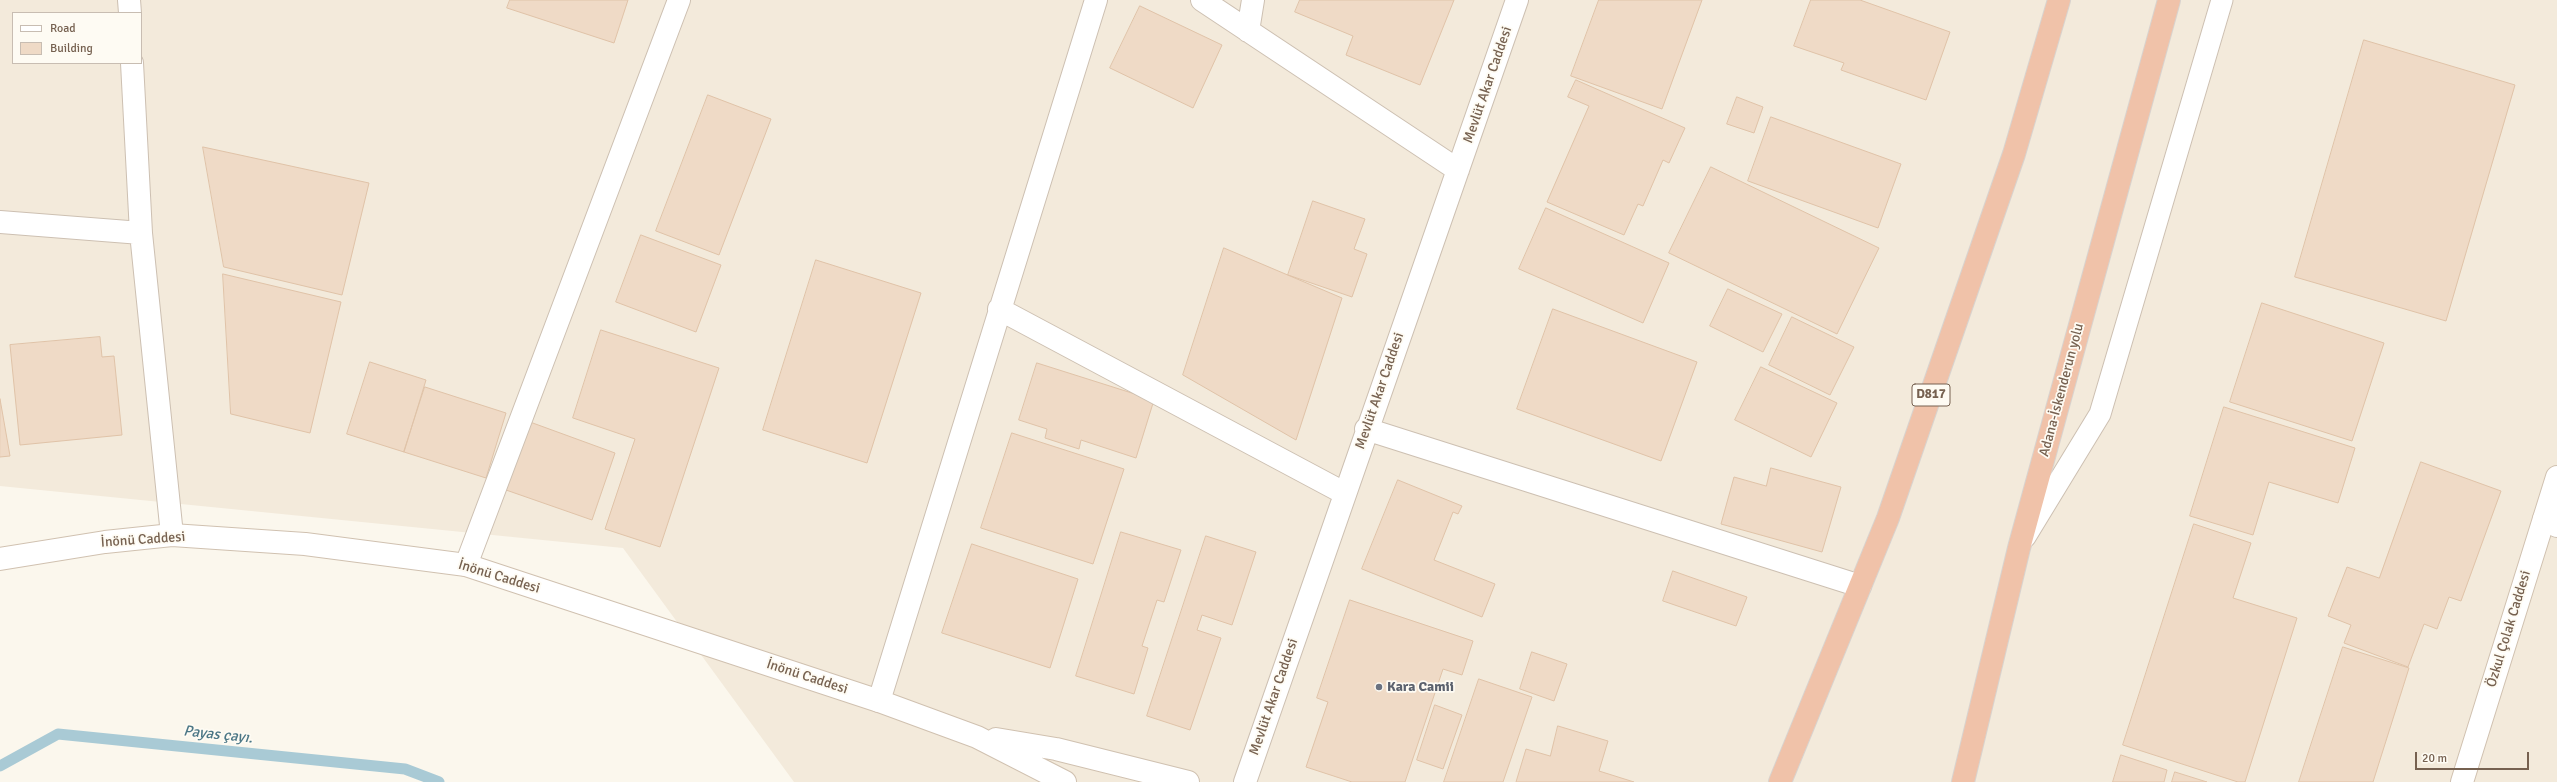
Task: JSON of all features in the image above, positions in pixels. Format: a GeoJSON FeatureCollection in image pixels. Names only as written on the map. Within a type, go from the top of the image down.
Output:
{"type":"FeatureCollection","features":[{"type":"Feature","properties":{"kind":"highway","name":"D817"},"geometry":{"type":"LineString","coordinates":[[1780,782],[1888,518],[2014,154],[2059,0]]}},
{"type":"Feature","properties":{"kind":"highway","name":"Adana-İskenderun yolu"},"geometry":{"type":"LineString","coordinates":[[1963,782],[2018,548],[2169,0]]}},
{"type":"Feature","properties":{"kind":"street"},"geometry":{"type":"LineString","coordinates":[[129,0],[130,12]]}},
{"type":"Feature","properties":{"kind":"street"},"geometry":{"type":"LineString","coordinates":[[466,565],[679,0]]}},
{"type":"Feature","properties":{"kind":"street"},"geometry":{"type":"LineString","coordinates":[[879,701],[999,309],[1096,0]]}},
{"type":"Feature","properties":{"kind":"street"},"geometry":{"type":"LineString","coordinates":[[1202,0],[1458,170]]}},
{"type":"Feature","properties":{"kind":"street"},"geometry":{"type":"LineString","coordinates":[[1248,30],[1253,0]]}},
{"type":"Feature","properties":{"kind":"street","name":"Mevlüt Akar Caddesi"},"geometry":{"type":"LineString","coordinates":[[1245,782],[1366,429],[1517,0]]}},
{"type":"Feature","properties":{"kind":"street"},"geometry":{"type":"LineString","coordinates":[[132,64],[141,233],[172,536]]}},
{"type":"Feature","properties":{"kind":"street"},"geometry":{"type":"LineString","coordinates":[[0,222],[141,233]]}},
{"type":"Feature","properties":{"kind":"street"},"geometry":{"type":"LineString","coordinates":[[999,309],[1344,493]]}},
{"type":"Feature","properties":{"kind":"street"},"geometry":{"type":"LineString","coordinates":[[1366,429],[1860,586]]}},
{"type":"Feature","properties":{"kind":"street","name":"Özkul Çolak Caddesi"},"geometry":{"type":"LineString","coordinates":[[2462,782],[2550,523],[2557,477]]}},
{"type":"Feature","properties":{"kind":"street","name":"İnönü Caddesi"},"geometry":{"type":"LineString","coordinates":[[0,559],[105,542],[172,536],[305,544],[466,565],[879,701],[977,736]]}},
{"type":"Feature","properties":{"kind":"street"},"geometry":{"type":"LineString","coordinates":[[977,736],[1065,782]]}},
{"type":"Feature","properties":{"kind":"street"},"geometry":{"type":"LineString","coordinates":[[977,736],[1056,749],[1188,782]]}},
{"type":"Feature","properties":{"kind":"lane"},"geometry":{"type":"LineString","coordinates":[[2018,548],[2100,414],[2222,0]]}},
{"type":"Feature","properties":{"kind":"shaded area"},"geometry":{"type":"Polygon","coordinates":[[[0,0],[2557,0],[2557,782],[794,782],[623,548],[0,486],[0,0]]]}},
{"type":"Feature","properties":{"kind":"building"},"geometry":{"type":"Polygon","coordinates":[[[510,0],[628,0],[614,43],[507,8],[510,0]]]}},
{"type":"Feature","properties":{"kind":"building"},"geometry":{"type":"Polygon","coordinates":[[[1300,0],[1454,0],[1420,85],[1346,55],[1353,36],[1295,12],[1300,0]]]}},
{"type":"Feature","properties":{"kind":"building"},"geometry":{"type":"Polygon","coordinates":[[[1599,0],[1702,0],[1662,109],[1571,76],[1599,0]]]}},
{"type":"Feature","properties":{"kind":"building"},"geometry":{"type":"Polygon","coordinates":[[[1811,0],[1860,0],[1950,32],[1926,100],[1841,70],[1844,63],[1794,46],[1811,0]]]}},
{"type":"Feature","properties":{"kind":"building"},"geometry":{"type":"Polygon","coordinates":[[[1140,6],[1222,45],[1193,108],[1110,68],[1140,6]]]}},
{"type":"Feature","properties":{"kind":"building"},"geometry":{"type":"Polygon","coordinates":[[[2364,40],[2515,85],[2446,321],[2295,277],[2364,40]]]}},
{"type":"Feature","properties":{"kind":"building"},"geometry":{"type":"Polygon","coordinates":[[[1576,80],[1685,128],[1669,163],[1663,160],[1643,206],[1638,204],[1624,235],[1547,202],[1589,106],[1568,97],[1576,80]]]}},
{"type":"Feature","properties":{"kind":"building"},"geometry":{"type":"Polygon","coordinates":[[[708,95],[771,119],[719,255],[656,231],[708,95]]]}},
{"type":"Feature","properties":{"kind":"building"},"geometry":{"type":"Polygon","coordinates":[[[1737,97],[1763,107],[1754,133],[1727,124],[1737,97]]]}},
{"type":"Feature","properties":{"kind":"building"},"geometry":{"type":"Polygon","coordinates":[[[1771,117],[1901,164],[1878,228],[1748,181],[1771,117]]]}},
{"type":"Feature","properties":{"kind":"building"},"geometry":{"type":"Polygon","coordinates":[[[203,147],[369,183],[342,295],[224,267],[203,147]]]}},
{"type":"Feature","properties":{"kind":"building"},"geometry":{"type":"Polygon","coordinates":[[[1711,167],[1879,248],[1837,334],[1669,253],[1711,167]]]}},
{"type":"Feature","properties":{"kind":"building"},"geometry":{"type":"Polygon","coordinates":[[[1313,201],[1365,219],[1354,249],[1367,254],[1352,297],[1288,275],[1313,201]]]}},
{"type":"Feature","properties":{"kind":"building"},"geometry":{"type":"Polygon","coordinates":[[[1546,208],[1669,263],[1643,323],[1519,269],[1546,208]]]}},
{"type":"Feature","properties":{"kind":"building"},"geometry":{"type":"Polygon","coordinates":[[[641,235],[721,265],[696,332],[616,302],[641,235]]]}},
{"type":"Feature","properties":{"kind":"building"},"geometry":{"type":"Polygon","coordinates":[[[1224,248],[1342,298],[1296,440],[1183,375],[1224,248]]]}},
{"type":"Feature","properties":{"kind":"building"},"geometry":{"type":"Polygon","coordinates":[[[816,260],[921,293],[867,463],[763,430],[816,260]]]}},
{"type":"Feature","properties":{"kind":"building"},"geometry":{"type":"Polygon","coordinates":[[[223,274],[341,302],[310,433],[231,414],[223,274]]]}},
{"type":"Feature","properties":{"kind":"building"},"geometry":{"type":"Polygon","coordinates":[[[1728,289],[1782,314],[1763,352],[1710,326],[1728,289]]]}},
{"type":"Feature","properties":{"kind":"building"},"geometry":{"type":"Polygon","coordinates":[[[2262,303],[2384,343],[2352,441],[2230,402],[2262,303]]]}},
{"type":"Feature","properties":{"kind":"building"},"geometry":{"type":"Polygon","coordinates":[[[1553,309],[1697,362],[1661,461],[1517,409],[1553,309]]]}},
{"type":"Feature","properties":{"kind":"building"},"geometry":{"type":"Polygon","coordinates":[[[1792,317],[1854,347],[1830,395],[1769,365],[1792,317]]]}},
{"type":"Feature","properties":{"kind":"building"},"geometry":{"type":"Polygon","coordinates":[[[601,330],[719,368],[660,547],[605,529],[635,439],[573,418],[601,330]]]}},
{"type":"Feature","properties":{"kind":"building"},"geometry":{"type":"Polygon","coordinates":[[[100,337],[102,357],[114,356],[122,435],[20,445],[10,345],[100,337]]]}},
{"type":"Feature","properties":{"kind":"building"},"geometry":{"type":"Polygon","coordinates":[[[370,362],[426,380],[404,452],[347,434],[370,362]]]}},
{"type":"Feature","properties":{"kind":"building"},"geometry":{"type":"Polygon","coordinates":[[[1037,363],[1154,400],[1136,458],[1081,440],[1079,449],[1045,438],[1047,429],[1019,420],[1037,363]]]}},
{"type":"Feature","properties":{"kind":"building"},"geometry":{"type":"Polygon","coordinates":[[[1761,367],[1837,403],[1811,457],[1735,420],[1761,367]]]}},
{"type":"Feature","properties":{"kind":"building"},"geometry":{"type":"Polygon","coordinates":[[[425,387],[506,413],[486,478],[404,452],[425,387]]]}},
{"type":"Feature","properties":{"kind":"building"},"geometry":{"type":"Polygon","coordinates":[[[0,399],[10,456],[0,457],[0,399]]]}},
{"type":"Feature","properties":{"kind":"building"},"geometry":{"type":"Polygon","coordinates":[[[2224,407],[2355,448],[2338,503],[2269,482],[2253,535],[2190,516],[2224,407]]]}},
{"type":"Feature","properties":{"kind":"building"},"geometry":{"type":"Polygon","coordinates":[[[530,422],[615,453],[592,520],[506,490],[530,422]]]}},
{"type":"Feature","properties":{"kind":"building"},"geometry":{"type":"Polygon","coordinates":[[[1012,433],[1124,469],[1093,564],[981,528],[1012,433]]]}},
{"type":"Feature","properties":{"kind":"building"},"geometry":{"type":"Polygon","coordinates":[[[2421,462],[2501,491],[2461,601],[2449,597],[2437,629],[2424,624],[2408,667],[2344,643],[2351,625],[2328,616],[2347,567],[2379,578],[2421,462]]]}},
{"type":"Feature","properties":{"kind":"building"},"geometry":{"type":"Polygon","coordinates":[[[1771,468],[1841,487],[1822,552],[1721,524],[1734,477],[1766,486],[1771,468]]]}},
{"type":"Feature","properties":{"kind":"building"},"geometry":{"type":"Polygon","coordinates":[[[1398,480],[1462,506],[1458,514],[1453,512],[1434,560],[1495,584],[1482,617],[1362,569],[1398,480]]]}},
{"type":"Feature","properties":{"kind":"building"},"geometry":{"type":"Polygon","coordinates":[[[2194,524],[2251,543],[2233,598],[2297,618],[2245,782],[2238,782],[2123,745],[2194,524]]]}},
{"type":"Feature","properties":{"kind":"building"},"geometry":{"type":"Polygon","coordinates":[[[1121,532],[1181,550],[1164,602],[1157,600],[1142,646],[1148,648],[1134,694],[1076,676],[1121,532]]]}},
{"type":"Feature","properties":{"kind":"building"},"geometry":{"type":"Polygon","coordinates":[[[1206,536],[1256,552],[1232,625],[1202,615],[1197,630],[1221,638],[1190,730],[1147,716],[1206,536]]]}},
{"type":"Feature","properties":{"kind":"building"},"geometry":{"type":"Polygon","coordinates":[[[972,544],[1078,579],[1050,668],[942,633],[972,544]]]}},
{"type":"Feature","properties":{"kind":"building"},"geometry":{"type":"Polygon","coordinates":[[[1673,571],[1747,597],[1736,626],[1663,601],[1673,571]]]}},
{"type":"Feature","properties":{"kind":"building","name":"Kara Camii"},"geometry":{"type":"Polygon","coordinates":[[[1350,600],[1473,641],[1462,675],[1443,669],[1405,782],[1352,782],[1306,767],[1328,702],[1317,698],[1350,600]]]}},
{"type":"Feature","properties":{"kind":"building"},"geometry":{"type":"Polygon","coordinates":[[[2343,647],[2409,668],[2373,782],[2299,782],[2343,647]]]}},
{"type":"Feature","properties":{"kind":"building"},"geometry":{"type":"Polygon","coordinates":[[[1532,652],[1567,664],[1554,701],[1520,689],[1532,652]]]}},
{"type":"Feature","properties":{"kind":"building"},"geometry":{"type":"Polygon","coordinates":[[[1479,679],[1532,697],[1503,782],[1444,782],[1479,679]]]}},
{"type":"Feature","properties":{"kind":"building"},"geometry":{"type":"Polygon","coordinates":[[[1435,705],[1462,715],[1443,769],[1417,760],[1435,705]]]}},
{"type":"Feature","properties":{"kind":"building"},"geometry":{"type":"Polygon","coordinates":[[[1558,726],[1608,741],[1599,771],[1634,782],[1516,782],[1526,749],[1550,756],[1558,726]]]}},
{"type":"Feature","properties":{"kind":"building"},"geometry":{"type":"Polygon","coordinates":[[[2121,755],[2167,770],[2164,782],[2113,782],[2121,755]]]}},
{"type":"Feature","properties":{"kind":"building"},"geometry":{"type":"Polygon","coordinates":[[[2175,772],[2207,782],[2172,782],[2175,772]]]}},
{"type":"Feature","properties":{"kind":"waterway","name":"Payas çayı."},"geometry":{"type":"LineString","coordinates":[[0,766],[58,734],[405,769],[439,782]]}},
{"type":"Feature","properties":{"kind":"place","name":"Kara Camii"},"geometry":{"type":"Point","coordinates":[1379,687]}}]}
